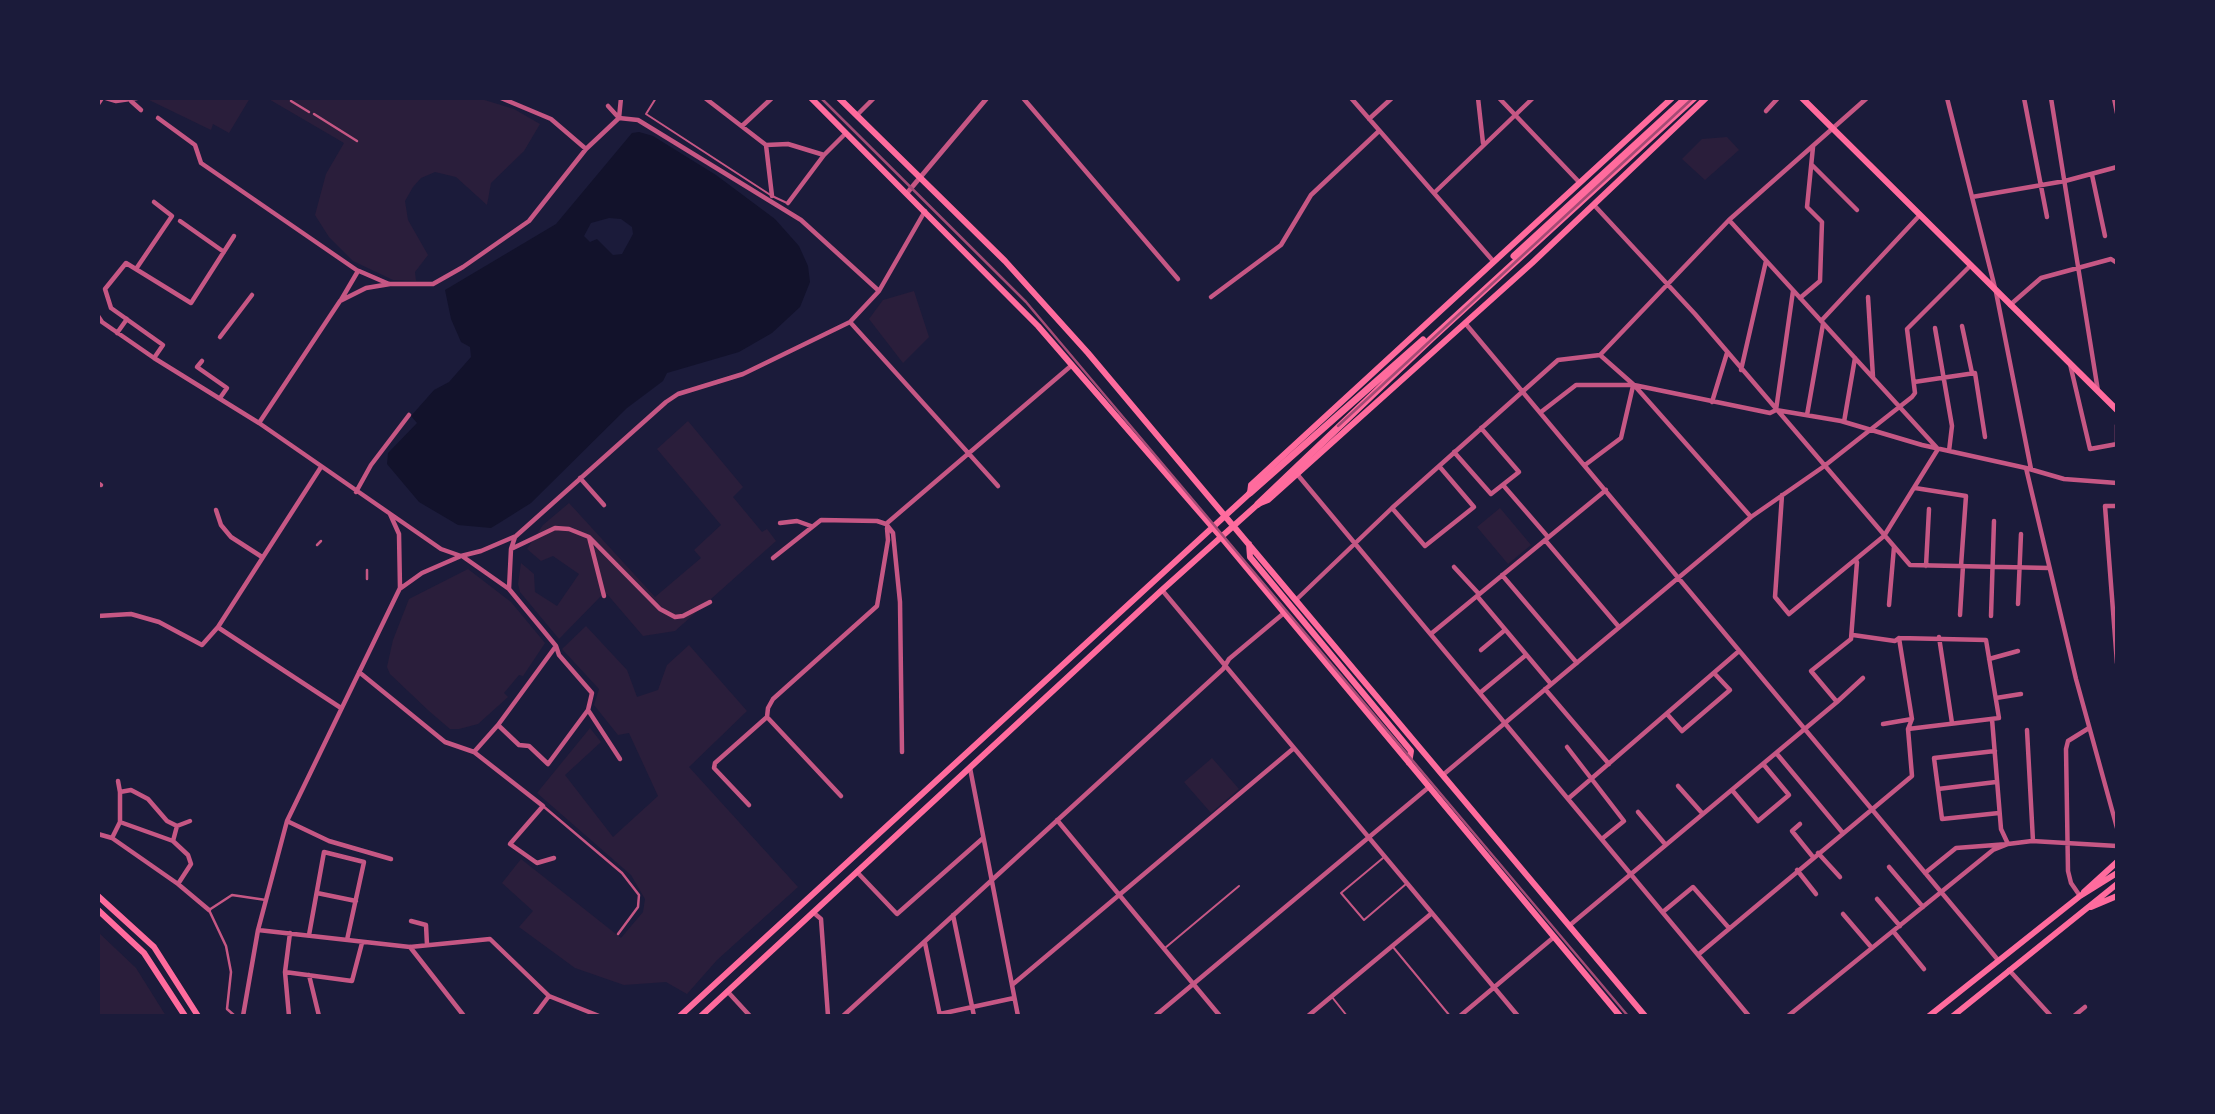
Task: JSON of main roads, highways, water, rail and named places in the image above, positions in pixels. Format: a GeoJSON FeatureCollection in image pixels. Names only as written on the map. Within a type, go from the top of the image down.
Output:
{"type":"FeatureCollection","features":[{"type":"Feature","properties":{"kind":"highway"},"geometry":{"type":"LineString","coordinates":[[1258,504],[1364,399],[1686,98]]}},
{"type":"Feature","properties":{"kind":"highway"},"geometry":{"type":"LineString","coordinates":[[1250,493],[1364,399],[1694,98]]}},
{"type":"Feature","properties":{"kind":"main road"},"geometry":{"type":"LineString","coordinates":[[811,98],[925,211],[1072,365],[1236,554],[1620,1016]]}},
{"type":"Feature","properties":{"kind":"main road"},"geometry":{"type":"LineString","coordinates":[[839,98],[921,177],[1070,333],[1297,599],[1645,1016]]}},
{"type":"Feature","properties":{"kind":"main road"},"geometry":{"type":"LineString","coordinates":[[680,1016],[1250,493],[1251,485],[1672,98]]}},
{"type":"Feature","properties":{"kind":"main road"},"geometry":{"type":"LineString","coordinates":[[701,1016],[1162,590],[1258,504],[1268,500],[1465,323],[1706,98]]}},
{"type":"Feature","properties":{"kind":"main road"},"geometry":{"type":"LineString","coordinates":[[1802,98],[2117,410]]}},
{"type":"Feature","properties":{"kind":"main road"},"geometry":{"type":"LineString","coordinates":[[1249,542],[1250,557],[1411,751],[1409,763]]}},
{"type":"Feature","properties":{"kind":"main road"},"geometry":{"type":"LineString","coordinates":[[1236,554],[1250,557]]}},
{"type":"Feature","properties":{"kind":"main road"},"geometry":{"type":"LineString","coordinates":[[986,735],[996,743]]}},
{"type":"Feature","properties":{"kind":"main road"},"geometry":{"type":"LineString","coordinates":[[1411,751],[1423,750]]}},
{"type":"Feature","properties":{"kind":"main road"},"geometry":{"type":"LineString","coordinates":[[1929,1016],[2080,896],[2117,862]]}},
{"type":"Feature","properties":{"kind":"main road"},"geometry":{"type":"LineString","coordinates":[[2080,896],[2117,873]]}},
{"type":"Feature","properties":{"kind":"main road"},"geometry":{"type":"LineString","coordinates":[[1953,1016],[2117,884]]}},
{"type":"Feature","properties":{"kind":"main road"},"geometry":{"type":"LineString","coordinates":[[98,896],[154,947],[198,1016]]}},
{"type":"Feature","properties":{"kind":"main road"},"geometry":{"type":"LineString","coordinates":[[2090,908],[2108,903],[2117,896]]}},
{"type":"Feature","properties":{"kind":"main road"},"geometry":{"type":"LineString","coordinates":[[98,910],[144,953],[185,1016]]}},
{"type":"Feature","properties":{"kind":"railway"},"geometry":{"type":"LineString","coordinates":[[821,98],[1026,302],[1628,1016]]}},
{"type":"Feature","properties":{"kind":"railway"},"geometry":{"type":"LineString","coordinates":[[1338,426],[1693,98]]}}]}
